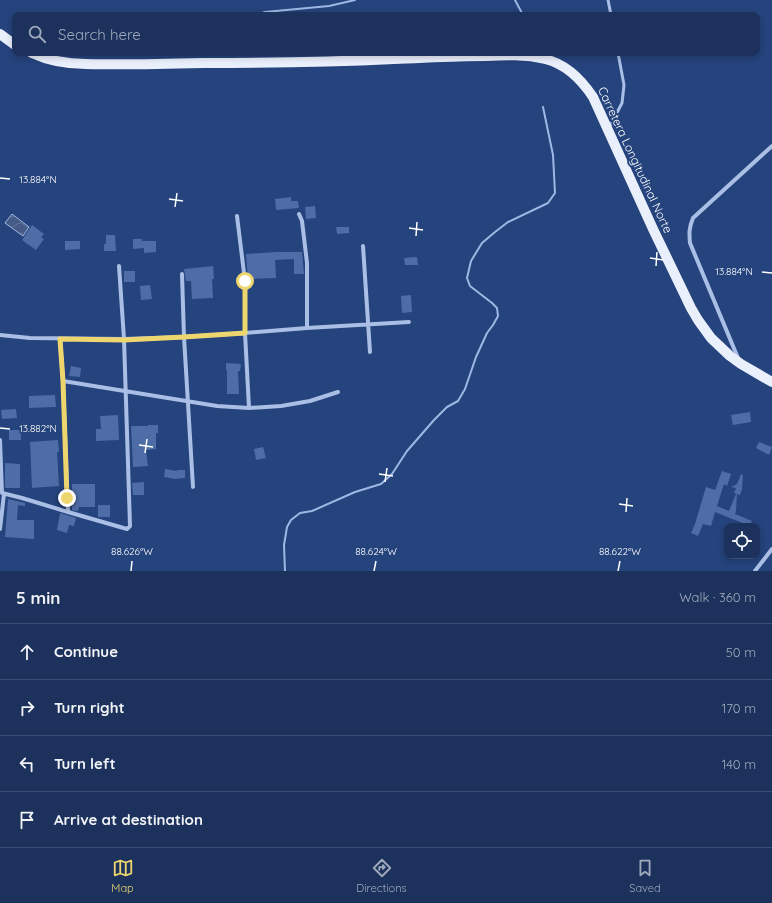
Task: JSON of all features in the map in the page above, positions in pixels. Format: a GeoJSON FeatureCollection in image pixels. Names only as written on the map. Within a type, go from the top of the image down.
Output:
{"type":"FeatureCollection","features":[{"type":"Feature","properties":{"kind":"main road"},"geometry":{"type":"LineString","coordinates":[[0,34],[12,43]]}},
{"type":"Feature","properties":{"kind":"main road","name":"Carretera Longitudinal Norte"},"geometry":{"type":"LineString","coordinates":[[40,56],[58,62],[102,65],[283,63],[466,56]]}},
{"type":"Feature","properties":{"kind":"main road","name":"Carretera Longitudinal Norte"},"geometry":{"type":"LineString","coordinates":[[530,56],[552,61],[565,68],[577,76],[588,90],[593,97],[691,308],[704,329],[720,347],[741,364],[772,382]]}},
{"type":"Feature","properties":{"kind":"street"},"geometry":{"type":"LineString","coordinates":[[741,364],[690,243],[689,231],[693,218],[772,146]]}},
{"type":"Feature","properties":{"kind":"street"},"geometry":{"type":"LineString","coordinates":[[299,214],[302,220],[307,263],[306,328]]}},
{"type":"Feature","properties":{"kind":"street"},"geometry":{"type":"LineString","coordinates":[[237,216],[245,281],[245,333],[249,408]]}},
{"type":"Feature","properties":{"kind":"street"},"geometry":{"type":"LineString","coordinates":[[364,246],[370,352]]}},
{"type":"Feature","properties":{"kind":"street"},"geometry":{"type":"LineString","coordinates":[[4,494],[127,529],[130,526],[124,340],[119,266]]}},
{"type":"Feature","properties":{"kind":"street"},"geometry":{"type":"LineString","coordinates":[[182,274],[192,487]]}},
{"type":"Feature","properties":{"kind":"street"},"geometry":{"type":"LineString","coordinates":[[0,335],[18,338],[124,340],[409,322]]}},
{"type":"Feature","properties":{"kind":"street"},"geometry":{"type":"LineString","coordinates":[[60,339],[68,512]]}},
{"type":"Feature","properties":{"kind":"street"},"geometry":{"type":"LineString","coordinates":[[63,381],[187,402],[249,408],[281,406],[310,401],[338,392]]}},
{"type":"Feature","properties":{"kind":"street"},"geometry":{"type":"LineString","coordinates":[[0,440],[2,493],[4,494],[0,529]]}},
{"type":"Feature","properties":{"kind":"street"},"geometry":{"type":"LineString","coordinates":[[755,571],[772,549]]}},
{"type":"Feature","properties":{"kind":"lane"},"geometry":{"type":"LineString","coordinates":[[608,0],[610,12]]}},
{"type":"Feature","properties":{"kind":"lane"},"geometry":{"type":"LineString","coordinates":[[608,130],[622,103],[624,85],[619,56]]}},
{"type":"Feature","properties":{"kind":"water"},"geometry":{"type":"Polygon","coordinates":[[[12,214],[29,227],[23,236],[5,223],[12,214]]]}},
{"type":"Feature","properties":{"kind":"building"},"geometry":{"type":"Polygon","coordinates":[[[291,197],[291,201],[298,201],[299,208],[276,210],[275,199],[291,197]]]}},
{"type":"Feature","properties":{"kind":"building"},"geometry":{"type":"Polygon","coordinates":[[[315,206],[316,218],[306,219],[305,207],[315,206]]]}},
{"type":"Feature","properties":{"kind":"building"},"geometry":{"type":"Polygon","coordinates":[[[32,225],[44,234],[41,237],[44,239],[36,250],[22,240],[32,225]]]}},
{"type":"Feature","properties":{"kind":"building"},"geometry":{"type":"Polygon","coordinates":[[[336,227],[349,227],[349,233],[337,234],[336,227]]]}},
{"type":"Feature","properties":{"kind":"building"},"geometry":{"type":"Polygon","coordinates":[[[106,235],[115,235],[116,251],[104,251],[106,235]]]}},
{"type":"Feature","properties":{"kind":"building"},"geometry":{"type":"Polygon","coordinates":[[[133,239],[142,239],[142,241],[156,241],[156,252],[144,253],[144,248],[133,249],[133,239]]]}},
{"type":"Feature","properties":{"kind":"building"},"geometry":{"type":"Polygon","coordinates":[[[65,241],[80,241],[80,249],[65,250],[65,241]]]}},
{"type":"Feature","properties":{"kind":"building"},"geometry":{"type":"Polygon","coordinates":[[[302,252],[304,274],[294,274],[294,259],[275,260],[276,278],[248,279],[246,254],[302,252]]]}},
{"type":"Feature","properties":{"kind":"building"},"geometry":{"type":"Polygon","coordinates":[[[417,257],[418,265],[405,265],[404,258],[417,257]]]}},
{"type":"Feature","properties":{"kind":"building"},"geometry":{"type":"Polygon","coordinates":[[[213,266],[213,298],[192,299],[191,281],[186,281],[184,269],[213,266]]]}},
{"type":"Feature","properties":{"kind":"building"},"geometry":{"type":"Polygon","coordinates":[[[124,271],[135,271],[135,282],[124,282],[124,271]]]}},
{"type":"Feature","properties":{"kind":"building"},"geometry":{"type":"Polygon","coordinates":[[[150,285],[152,299],[141,300],[140,286],[150,285]]]}},
{"type":"Feature","properties":{"kind":"building"},"geometry":{"type":"Polygon","coordinates":[[[411,295],[412,312],[402,313],[401,296],[411,295]]]}},
{"type":"Feature","properties":{"kind":"building"},"geometry":{"type":"Polygon","coordinates":[[[226,363],[241,364],[240,371],[238,371],[239,394],[227,394],[226,363]]]}},
{"type":"Feature","properties":{"kind":"building"},"geometry":{"type":"Polygon","coordinates":[[[71,366],[81,368],[80,377],[69,376],[71,366]]]}},
{"type":"Feature","properties":{"kind":"building"},"geometry":{"type":"Polygon","coordinates":[[[55,395],[56,407],[29,408],[29,396],[55,395]]]}},
{"type":"Feature","properties":{"kind":"building"},"geometry":{"type":"Polygon","coordinates":[[[16,409],[17,418],[2,419],[1,410],[16,409]]]}},
{"type":"Feature","properties":{"kind":"building"},"geometry":{"type":"Polygon","coordinates":[[[750,412],[751,422],[733,425],[731,415],[750,412]]]}},
{"type":"Feature","properties":{"kind":"building"},"geometry":{"type":"Polygon","coordinates":[[[118,415],[119,440],[96,441],[96,429],[101,429],[100,416],[118,415]]]}},
{"type":"Feature","properties":{"kind":"building"},"geometry":{"type":"Polygon","coordinates":[[[158,425],[158,433],[156,433],[156,449],[146,450],[148,466],[133,467],[131,426],[158,425]]]}},
{"type":"Feature","properties":{"kind":"building"},"geometry":{"type":"Polygon","coordinates":[[[9,430],[21,430],[21,440],[9,440],[9,430]]]}},
{"type":"Feature","properties":{"kind":"building"},"geometry":{"type":"Polygon","coordinates":[[[58,440],[59,452],[57,452],[59,486],[32,488],[30,442],[58,440]]]}},
{"type":"Feature","properties":{"kind":"building"},"geometry":{"type":"Polygon","coordinates":[[[759,442],[772,447],[769,455],[756,448],[759,442]]]}},
{"type":"Feature","properties":{"kind":"building"},"geometry":{"type":"Polygon","coordinates":[[[263,447],[266,458],[256,460],[254,449],[263,447]]]}},
{"type":"Feature","properties":{"kind":"building"},"geometry":{"type":"Polygon","coordinates":[[[5,463],[20,464],[20,488],[5,488],[5,463]]]}},
{"type":"Feature","properties":{"kind":"building"},"geometry":{"type":"Polygon","coordinates":[[[165,469],[177,471],[185,470],[185,478],[175,479],[164,477],[165,469]]]}},
{"type":"Feature","properties":{"kind":"building"},"geometry":{"type":"Polygon","coordinates":[[[722,471],[731,474],[727,486],[724,484],[717,506],[729,511],[737,494],[735,514],[752,521],[751,523],[742,523],[715,512],[711,526],[703,524],[698,536],[691,533],[706,487],[715,490],[722,471]]]}},
{"type":"Feature","properties":{"kind":"building"},"geometry":{"type":"Polygon","coordinates":[[[741,474],[743,475],[740,495],[734,493],[736,488],[731,487],[737,484],[741,474]]]}},
{"type":"Feature","properties":{"kind":"building"},"geometry":{"type":"Polygon","coordinates":[[[144,482],[144,495],[133,495],[132,483],[144,482]]]}},
{"type":"Feature","properties":{"kind":"building"},"geometry":{"type":"Polygon","coordinates":[[[72,484],[95,484],[95,507],[79,507],[78,511],[72,510],[72,484]]]}},
{"type":"Feature","properties":{"kind":"building"},"geometry":{"type":"Polygon","coordinates":[[[8,499],[25,503],[25,506],[18,505],[17,520],[34,520],[34,539],[5,537],[8,499]]]}},
{"type":"Feature","properties":{"kind":"building"},"geometry":{"type":"Polygon","coordinates":[[[98,505],[110,505],[110,517],[98,517],[98,505]]]}},
{"type":"Feature","properties":{"kind":"building"},"geometry":{"type":"Polygon","coordinates":[[[60,513],[76,518],[74,526],[69,525],[67,533],[57,530],[60,513]]]}},
{"type":"Feature","properties":{"kind":"waterway"},"geometry":{"type":"LineString","coordinates":[[265,12],[329,6],[355,0]]}},
{"type":"Feature","properties":{"kind":"waterway"},"geometry":{"type":"LineString","coordinates":[[515,0],[521,12]]}},
{"type":"Feature","properties":{"kind":"waterway"},"geometry":{"type":"LineString","coordinates":[[285,571],[284,545],[287,527],[291,520],[300,513],[312,511],[355,492],[381,484],[392,474],[407,451],[434,420],[447,407],[458,401],[465,389],[476,357],[487,333],[498,316],[497,308],[470,286],[467,278],[471,261],[482,243],[495,232],[508,222],[548,203],[555,193],[553,155],[543,107]]}},
{"type":"Feature","properties":{"kind":"route"},"geometry":{"type":"LineString","coordinates":[[67,498],[60,339],[124,340],[245,333],[245,281]]}}]}
